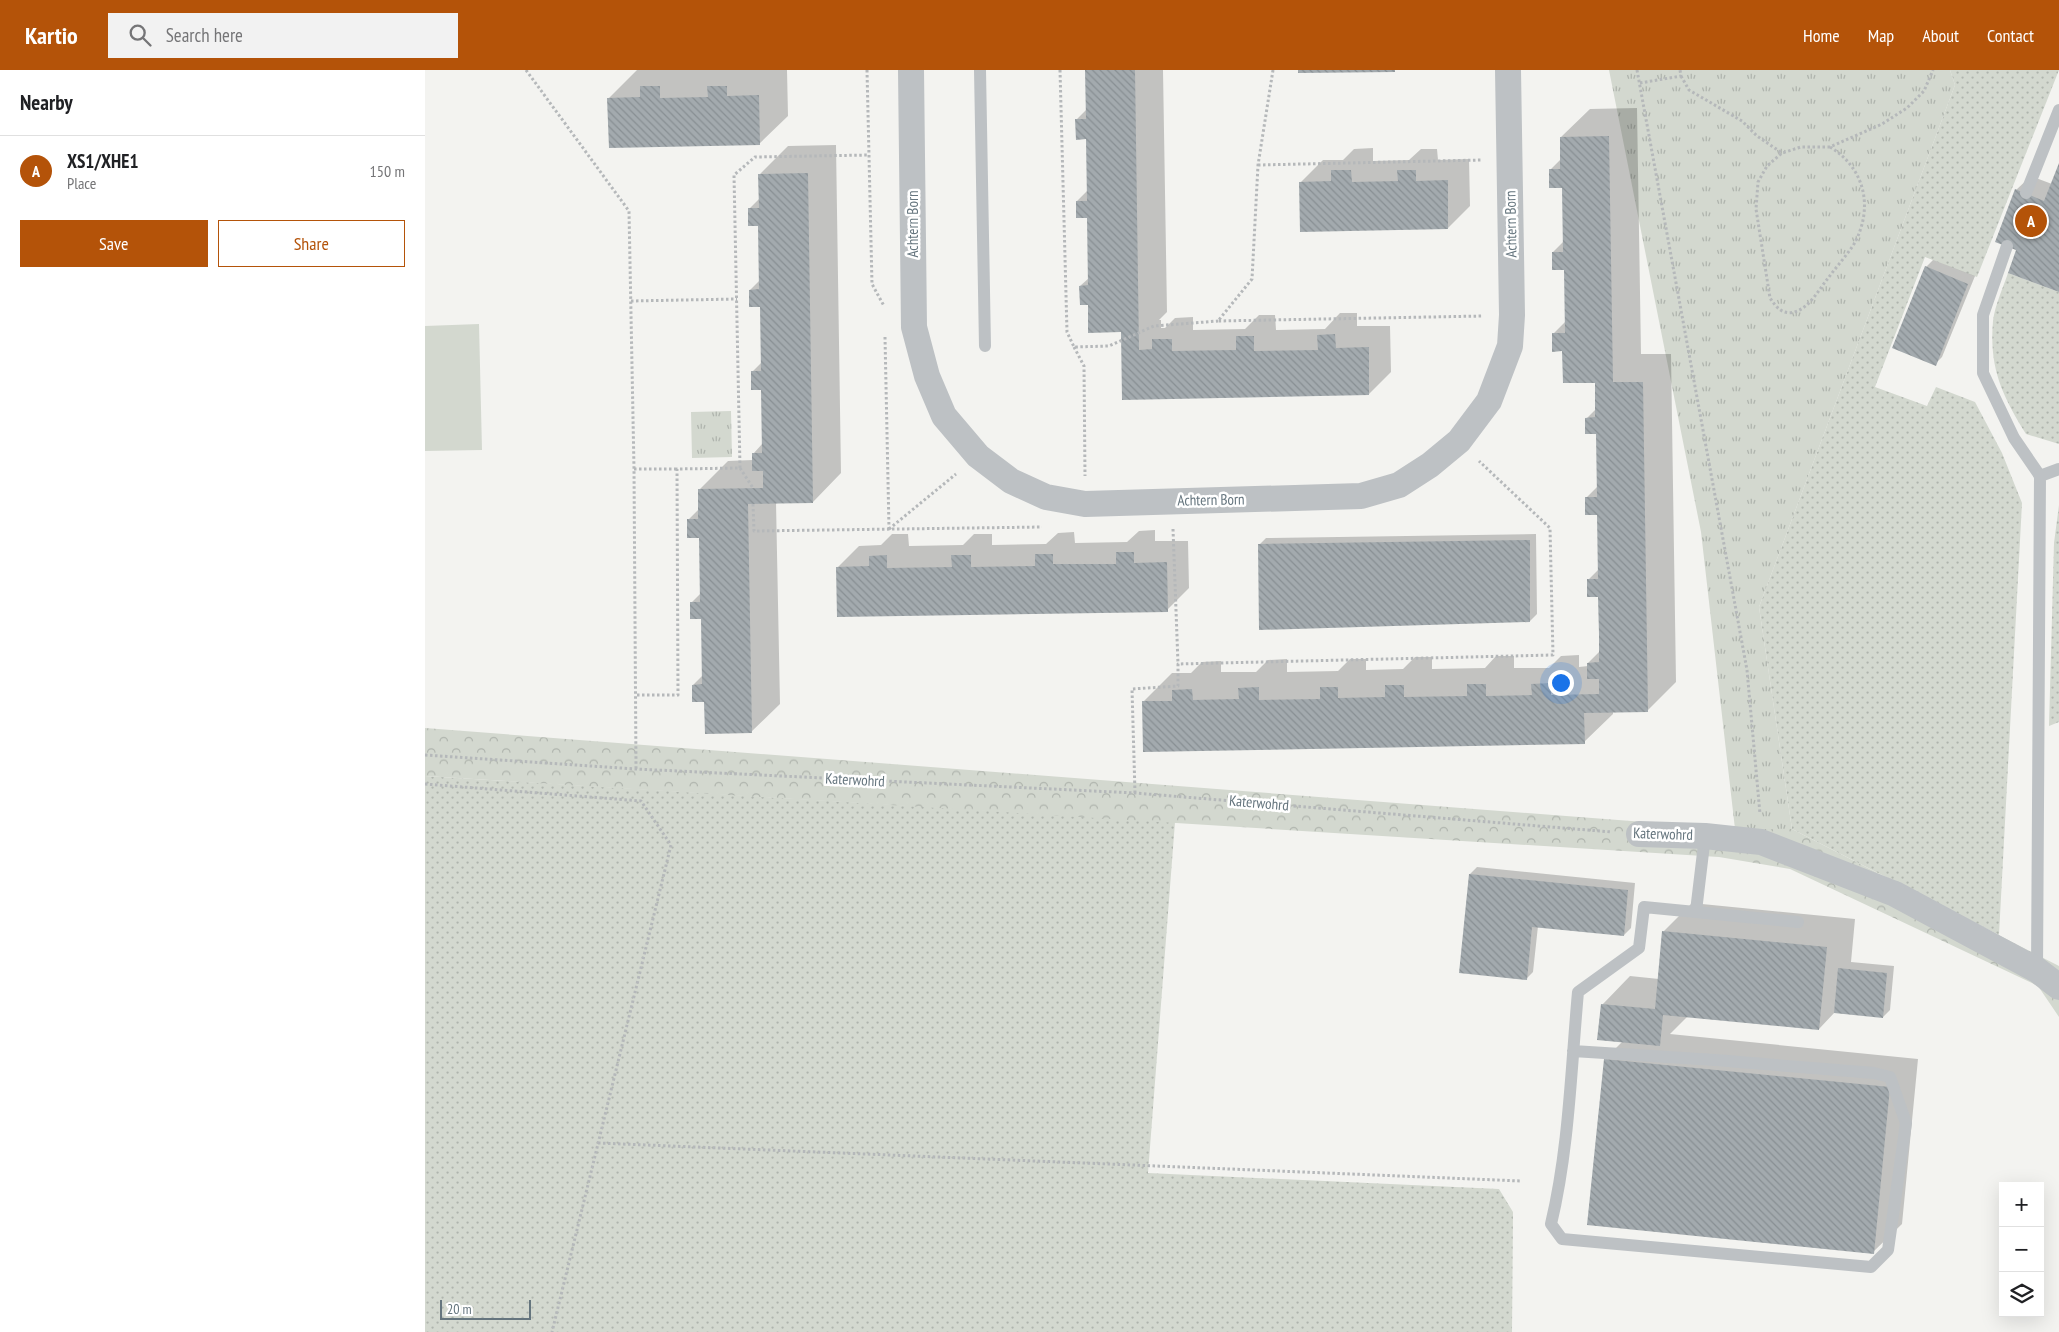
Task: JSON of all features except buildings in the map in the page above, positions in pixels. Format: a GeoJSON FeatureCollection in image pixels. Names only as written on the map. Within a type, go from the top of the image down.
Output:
{"type":"FeatureCollection","features":[{"type":"Feature","properties":{"kind":"street","name":"Achtern Born"},"geometry":{"type":"LineString","coordinates":[[911,70],[914,327],[927,376],[944,416],[978,456],[1011,481],[1046,497],[1085,504],[1361,496],[1399,485],[1430,465],[1459,442],[1489,401],[1510,346],[1512,315],[1508,70]]}},
{"type":"Feature","properties":{"kind":"street","name":"Katerwohrd"},"geometry":{"type":"LineString","coordinates":[[1639,834],[1705,836],[1761,842],[1895,894],[2037,970],[2059,987]]}},
{"type":"Feature","properties":{"kind":"lane"},"geometry":{"type":"LineString","coordinates":[[980,70],[985,346]]}},
{"type":"Feature","properties":{"kind":"lane"},"geometry":{"type":"LineString","coordinates":[[2026,194],[2059,110]]}},
{"type":"Feature","properties":{"kind":"lane"},"geometry":{"type":"LineString","coordinates":[[2007,246],[1983,315],[1983,373],[2014,438],[2040,476],[2037,970]]}},
{"type":"Feature","properties":{"kind":"lane"},"geometry":{"type":"LineString","coordinates":[[2040,476],[2059,469]]}},
{"type":"Feature","properties":{"kind":"lane"},"geometry":{"type":"LineString","coordinates":[[1696,912],[1705,836]]}},
{"type":"Feature","properties":{"kind":"lane"},"geometry":{"type":"LineString","coordinates":[[1573,1051],[1874,1073],[1890,1077],[1906,1123],[1888,1250],[1871,1267],[1562,1240],[1551,1224],[1560,1186],[1578,992],[1639,948],[1644,907],[1797,922]]}},
{"type":"Feature","properties":{"kind":"path"},"geometry":{"type":"LineString","coordinates":[[526,70],[629,211],[637,695],[636,769]]}},
{"type":"Feature","properties":{"kind":"path"},"geometry":{"type":"LineString","coordinates":[[867,70],[872,284],[884,306],[884,314]]}},
{"type":"Feature","properties":{"kind":"path"},"geometry":{"type":"LineString","coordinates":[[1060,70],[1067,332],[1084,366],[1085,504]]}},
{"type":"Feature","properties":{"kind":"path"},"geometry":{"type":"LineString","coordinates":[[1218,321],[1251,279],[1258,165],[1273,70]]}},
{"type":"Feature","properties":{"kind":"path"},"geometry":{"type":"LineString","coordinates":[[1637,70],[1747,670],[1760,799],[1761,842]]}},
{"type":"Feature","properties":{"kind":"path"},"geometry":{"type":"LineString","coordinates":[[1680,70],[1681,76],[1689,90],[1741,121],[1757,136],[1781,153]]}},
{"type":"Feature","properties":{"kind":"path"},"geometry":{"type":"LineString","coordinates":[[1830,147],[1843,155],[1855,170],[1863,188],[1865,206],[1862,224],[1854,244],[1808,304],[1795,312],[1785,313],[1776,308],[1770,298],[1756,209],[1758,182],[1767,166],[1781,153],[1801,146],[1830,147],[1882,124],[1907,108],[1924,91],[1933,70]]}},
{"type":"Feature","properties":{"kind":"path"},"geometry":{"type":"LineString","coordinates":[[1640,84],[1681,76]]}},
{"type":"Feature","properties":{"kind":"path"},"geometry":{"type":"LineString","coordinates":[[753,488],[740,468],[734,175],[755,157],[869,155]]}},
{"type":"Feature","properties":{"kind":"path"},"geometry":{"type":"LineString","coordinates":[[1258,165],[1510,159]]}},
{"type":"Feature","properties":{"kind":"path"},"geometry":{"type":"LineString","coordinates":[[631,301],[737,299]]}},
{"type":"Feature","properties":{"kind":"path"},"geometry":{"type":"LineString","coordinates":[[1074,347],[1109,346],[1154,326],[1218,321],[1512,315]]}},
{"type":"Feature","properties":{"kind":"path"},"geometry":{"type":"LineString","coordinates":[[885,330],[889,529]]}},
{"type":"Feature","properties":{"kind":"path"},"geometry":{"type":"LineString","coordinates":[[1178,664],[1553,655],[1550,528],[1459,442]]}},
{"type":"Feature","properties":{"kind":"path"},"geometry":{"type":"LineString","coordinates":[[889,529],[978,456]]}},
{"type":"Feature","properties":{"kind":"path"},"geometry":{"type":"LineString","coordinates":[[634,469],[740,468]]}},
{"type":"Feature","properties":{"kind":"path"},"geometry":{"type":"LineString","coordinates":[[637,695],[678,695],[677,469]]}},
{"type":"Feature","properties":{"kind":"path"},"geometry":{"type":"LineString","coordinates":[[1135,793],[1132,689],[1178,686],[1172,501]]}},
{"type":"Feature","properties":{"kind":"path"},"geometry":{"type":"LineString","coordinates":[[753,504],[754,530],[1045,527]]}},
{"type":"Feature","properties":{"kind":"path","name":"Katerwohrd"},"geometry":{"type":"LineString","coordinates":[[425,755],[636,769],[1135,793],[1639,834]]}},
{"type":"Feature","properties":{"kind":"path"},"geometry":{"type":"LineString","coordinates":[[425,784],[641,801],[671,845],[552,1332]]}},
{"type":"Feature","properties":{"kind":"path"},"geometry":{"type":"LineString","coordinates":[[598,1143],[1521,1181]]}},
{"type":"Feature","properties":{"kind":"green space"},"geometry":{"type":"Polygon","coordinates":[[[1609,70],[1950,70],[1955,85],[1759,607],[1792,829],[1735,829],[1701,532],[1609,70]]]}},
{"type":"Feature","properties":{"kind":"green space"},"geometry":{"type":"Polygon","coordinates":[[[1950,70],[2059,70],[1977,277],[1925,257],[1875,387],[1927,406],[1936,387],[1975,402],[2002,453],[2022,503],[1999,935],[1792,829],[1759,607],[1955,85],[1950,70]]]}},
{"type":"Feature","properties":{"kind":"green space"},"geometry":{"type":"Polygon","coordinates":[[[2008,273],[2059,292],[2059,444],[2026,434],[2004,394],[1995,367],[1992,338],[1993,321],[1997,303],[2008,273]]]}},
{"type":"Feature","properties":{"kind":"green space"},"geometry":{"type":"Polygon","coordinates":[[[479,324],[482,450],[425,451],[425,326],[479,324]]]}},
{"type":"Feature","properties":{"kind":"green space"},"geometry":{"type":"Polygon","coordinates":[[[731,411],[732,457],[692,458],[691,412],[731,411]]]}},
{"type":"Feature","properties":{"kind":"green space"},"geometry":{"type":"Polygon","coordinates":[[[2059,505],[2059,722],[2049,726],[2054,543],[2059,505]]]}},
{"type":"Feature","properties":{"kind":"green space"},"geometry":{"type":"Polygon","coordinates":[[[425,728],[1735,829],[1792,829],[2059,966],[2059,1017],[2038,986],[1790,869],[1719,857],[425,776],[425,728]]]}},
{"type":"Feature","properties":{"kind":"green space"},"geometry":{"type":"Polygon","coordinates":[[[425,776],[1175,822],[1148,1173],[1499,1189],[1513,1212],[1512,1332],[425,1332],[425,776]]]}},
{"type":"Feature","properties":{"kind":"place","name":"XS1/XHE1"},"geometry":{"type":"Point","coordinates":[2031,221]}}]}
